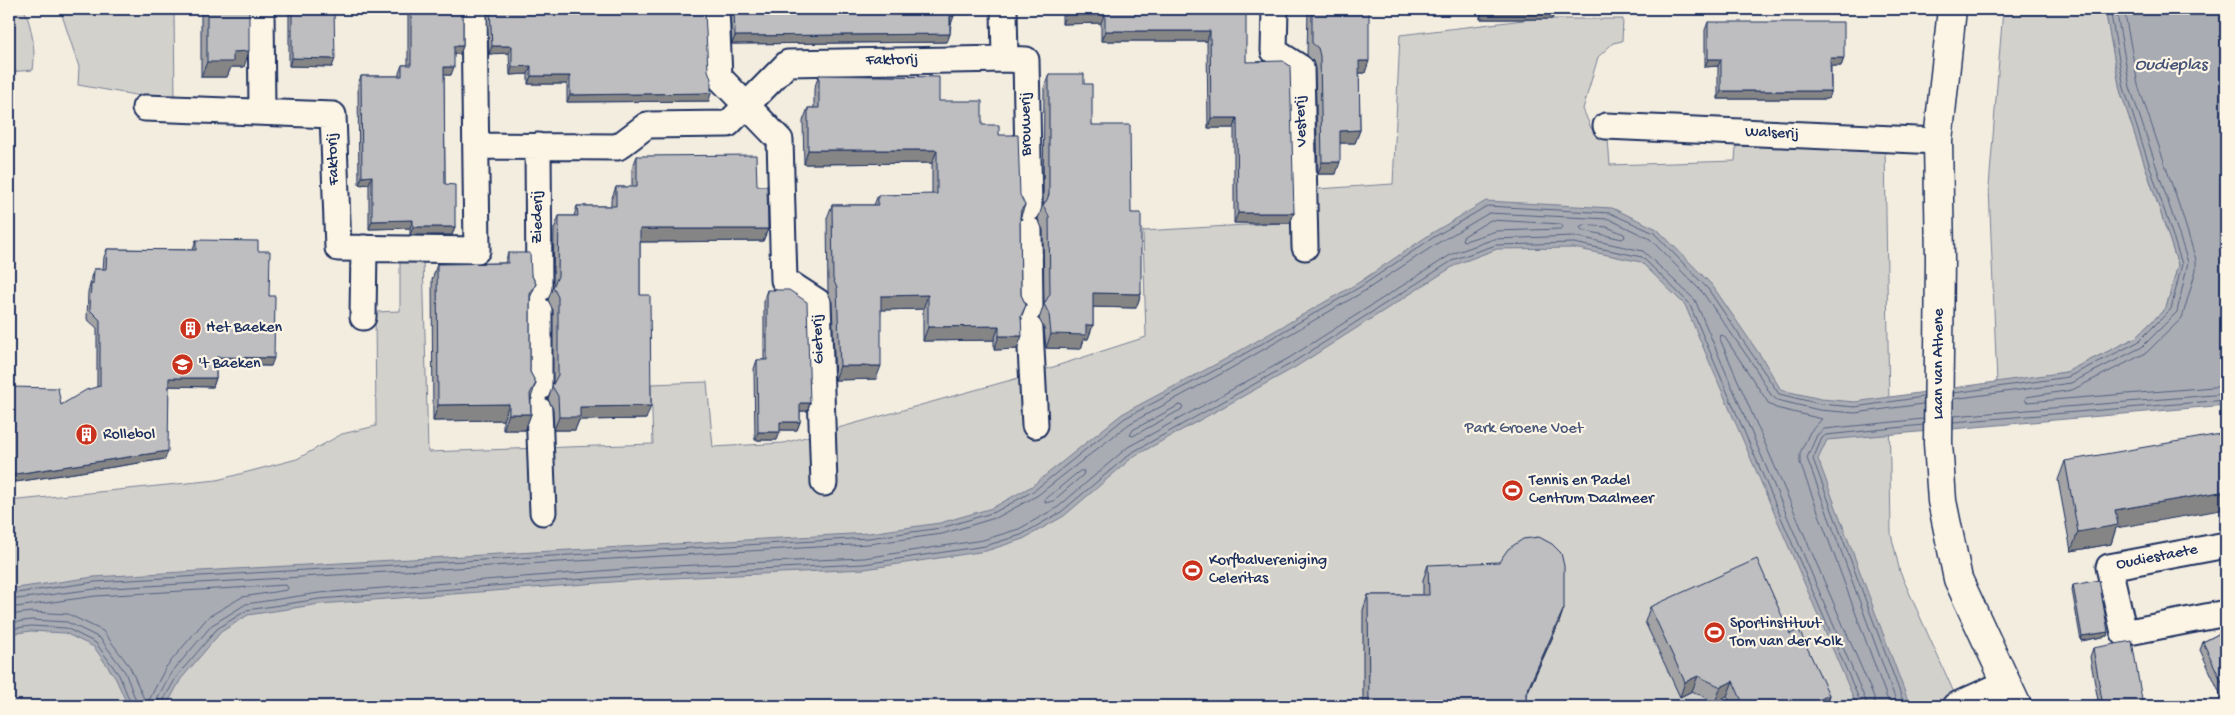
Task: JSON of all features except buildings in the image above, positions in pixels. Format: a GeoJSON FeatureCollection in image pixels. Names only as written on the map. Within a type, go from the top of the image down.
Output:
{"type":"FeatureCollection","features":[{"type":"Feature","properties":{"kind":"street"},"geometry":{"type":"LineString","coordinates":[[260,9],[262,112]]}},
{"type":"Feature","properties":{"kind":"street","name":"Faktorij"},"geometry":{"type":"LineString","coordinates":[[145,108],[333,115],[338,248],[477,250],[474,9]]}},
{"type":"Feature","properties":{"kind":"street"},"geometry":{"type":"LineString","coordinates":[[716,9],[719,77],[747,107]]}},
{"type":"Feature","properties":{"kind":"street"},"geometry":{"type":"LineString","coordinates":[[1004,9],[1005,59]]}},
{"type":"Feature","properties":{"kind":"street","name":"Vesterij"},"geometry":{"type":"LineString","coordinates":[[1275,9],[1274,51],[1301,68],[1305,247]]}},
{"type":"Feature","properties":{"kind":"street","name":"Laan van Athene"},"geometry":{"type":"LineString","coordinates":[[1952,9],[1938,141],[1938,443],[1942,501],[1958,579],[2011,694]]}},
{"type":"Feature","properties":{"kind":"street","name":"Faktorij"},"geometry":{"type":"LineString","coordinates":[[477,146],[618,147],[647,125],[728,124],[788,64],[1005,59]]}},
{"type":"Feature","properties":{"kind":"street","name":"Brouwerij"},"geometry":{"type":"LineString","coordinates":[[1005,59],[1026,60],[1030,318],[1035,425]]}},
{"type":"Feature","properties":{"kind":"street","name":"Gieterij"},"geometry":{"type":"LineString","coordinates":[[747,107],[780,140],[784,280],[818,302],[824,482]]}},
{"type":"Feature","properties":{"kind":"street","name":"Walserij"},"geometry":{"type":"LineString","coordinates":[[1606,126],[1938,141]]}},
{"type":"Feature","properties":{"kind":"street","name":"Ziederij"},"geometry":{"type":"LineString","coordinates":[[538,146],[539,399],[544,512]]}},
{"type":"Feature","properties":{"kind":"street"},"geometry":{"type":"LineString","coordinates":[[362,317],[364,248]]}},
{"type":"Feature","properties":{"kind":"street","name":"Oudiestaete"},"geometry":{"type":"LineString","coordinates":[[2226,545],[2109,568],[2124,633],[2226,613]]}},
{"type":"Feature","properties":{"kind":"street"},"geometry":{"type":"LineString","coordinates":[[1955,706],[2011,694]]}},
{"type":"Feature","properties":{"kind":"green space"},"geometry":{"type":"Polygon","coordinates":[[[9,9],[24,9],[27,16],[34,47],[33,70],[9,72],[9,9]]]}},
{"type":"Feature","properties":{"kind":"green space"},"geometry":{"type":"Polygon","coordinates":[[[60,9],[174,9],[175,102],[78,85],[79,67],[60,9]]]}},
{"type":"Feature","properties":{"kind":"green space"},"geometry":{"type":"Polygon","coordinates":[[[2003,9],[2105,9],[2120,90],[2178,265],[2166,308],[2135,338],[2066,372],[1997,383],[1989,187],[2003,9]]]}},
{"type":"Feature","properties":{"kind":"green space","name":"Park Groene Voet"},"geometry":{"type":"Polygon","coordinates":[[[1532,19],[1623,19],[1622,41],[1613,43],[1598,57],[1583,109],[1591,128],[1608,139],[1610,165],[1735,161],[1736,146],[1885,148],[1891,534],[1900,572],[1960,706],[9,706],[9,501],[217,480],[297,459],[342,434],[376,426],[375,312],[400,311],[400,258],[423,258],[428,452],[653,444],[651,384],[707,382],[713,447],[784,443],[1022,377],[1146,337],[1143,231],[1315,221],[1317,189],[1393,184],[1400,35],[1532,19]]]}},
{"type":"Feature","properties":{"kind":"water","name":"Oudieplas"},"geometry":{"type":"Polygon","coordinates":[[[2105,9],[2226,9],[2226,405],[1827,440],[1818,459],[1910,706],[1857,706],[1685,305],[1641,262],[1574,248],[1497,249],[1457,264],[1294,368],[1133,457],[1064,516],[1023,539],[986,551],[865,569],[652,579],[320,604],[248,615],[221,632],[181,679],[169,701],[170,706],[128,706],[115,677],[94,647],[65,633],[31,631],[9,634],[9,589],[94,577],[869,533],[940,523],[992,508],[1032,486],[1122,414],[1222,361],[1358,283],[1432,233],[1486,201],[1612,208],[1657,229],[1712,285],[1764,361],[1781,390],[1821,399],[1855,402],[2066,372],[2135,338],[2166,308],[2178,265],[2120,90],[2105,9]]]}},
{"type":"Feature","properties":{"kind":"place","name":"Het Baeken"},"geometry":{"type":"Point","coordinates":[190,328]}},
{"type":"Feature","properties":{"kind":"place","name":"'t Baeken"},"geometry":{"type":"Point","coordinates":[182,364]}},
{"type":"Feature","properties":{"kind":"place","name":"Rollebol"},"geometry":{"type":"Point","coordinates":[87,435]}},
{"type":"Feature","properties":{"kind":"place","name":"Tennis en Padel Centrum Daalmeer"},"geometry":{"type":"Point","coordinates":[1513,490]}},
{"type":"Feature","properties":{"kind":"place","name":"Korfbalvereniging Celeritas"},"geometry":{"type":"Point","coordinates":[1193,570]}},
{"type":"Feature","properties":{"kind":"place","name":"Sportinstituut Tom van der Kolk"},"geometry":{"type":"Point","coordinates":[1714,633]}}]}
